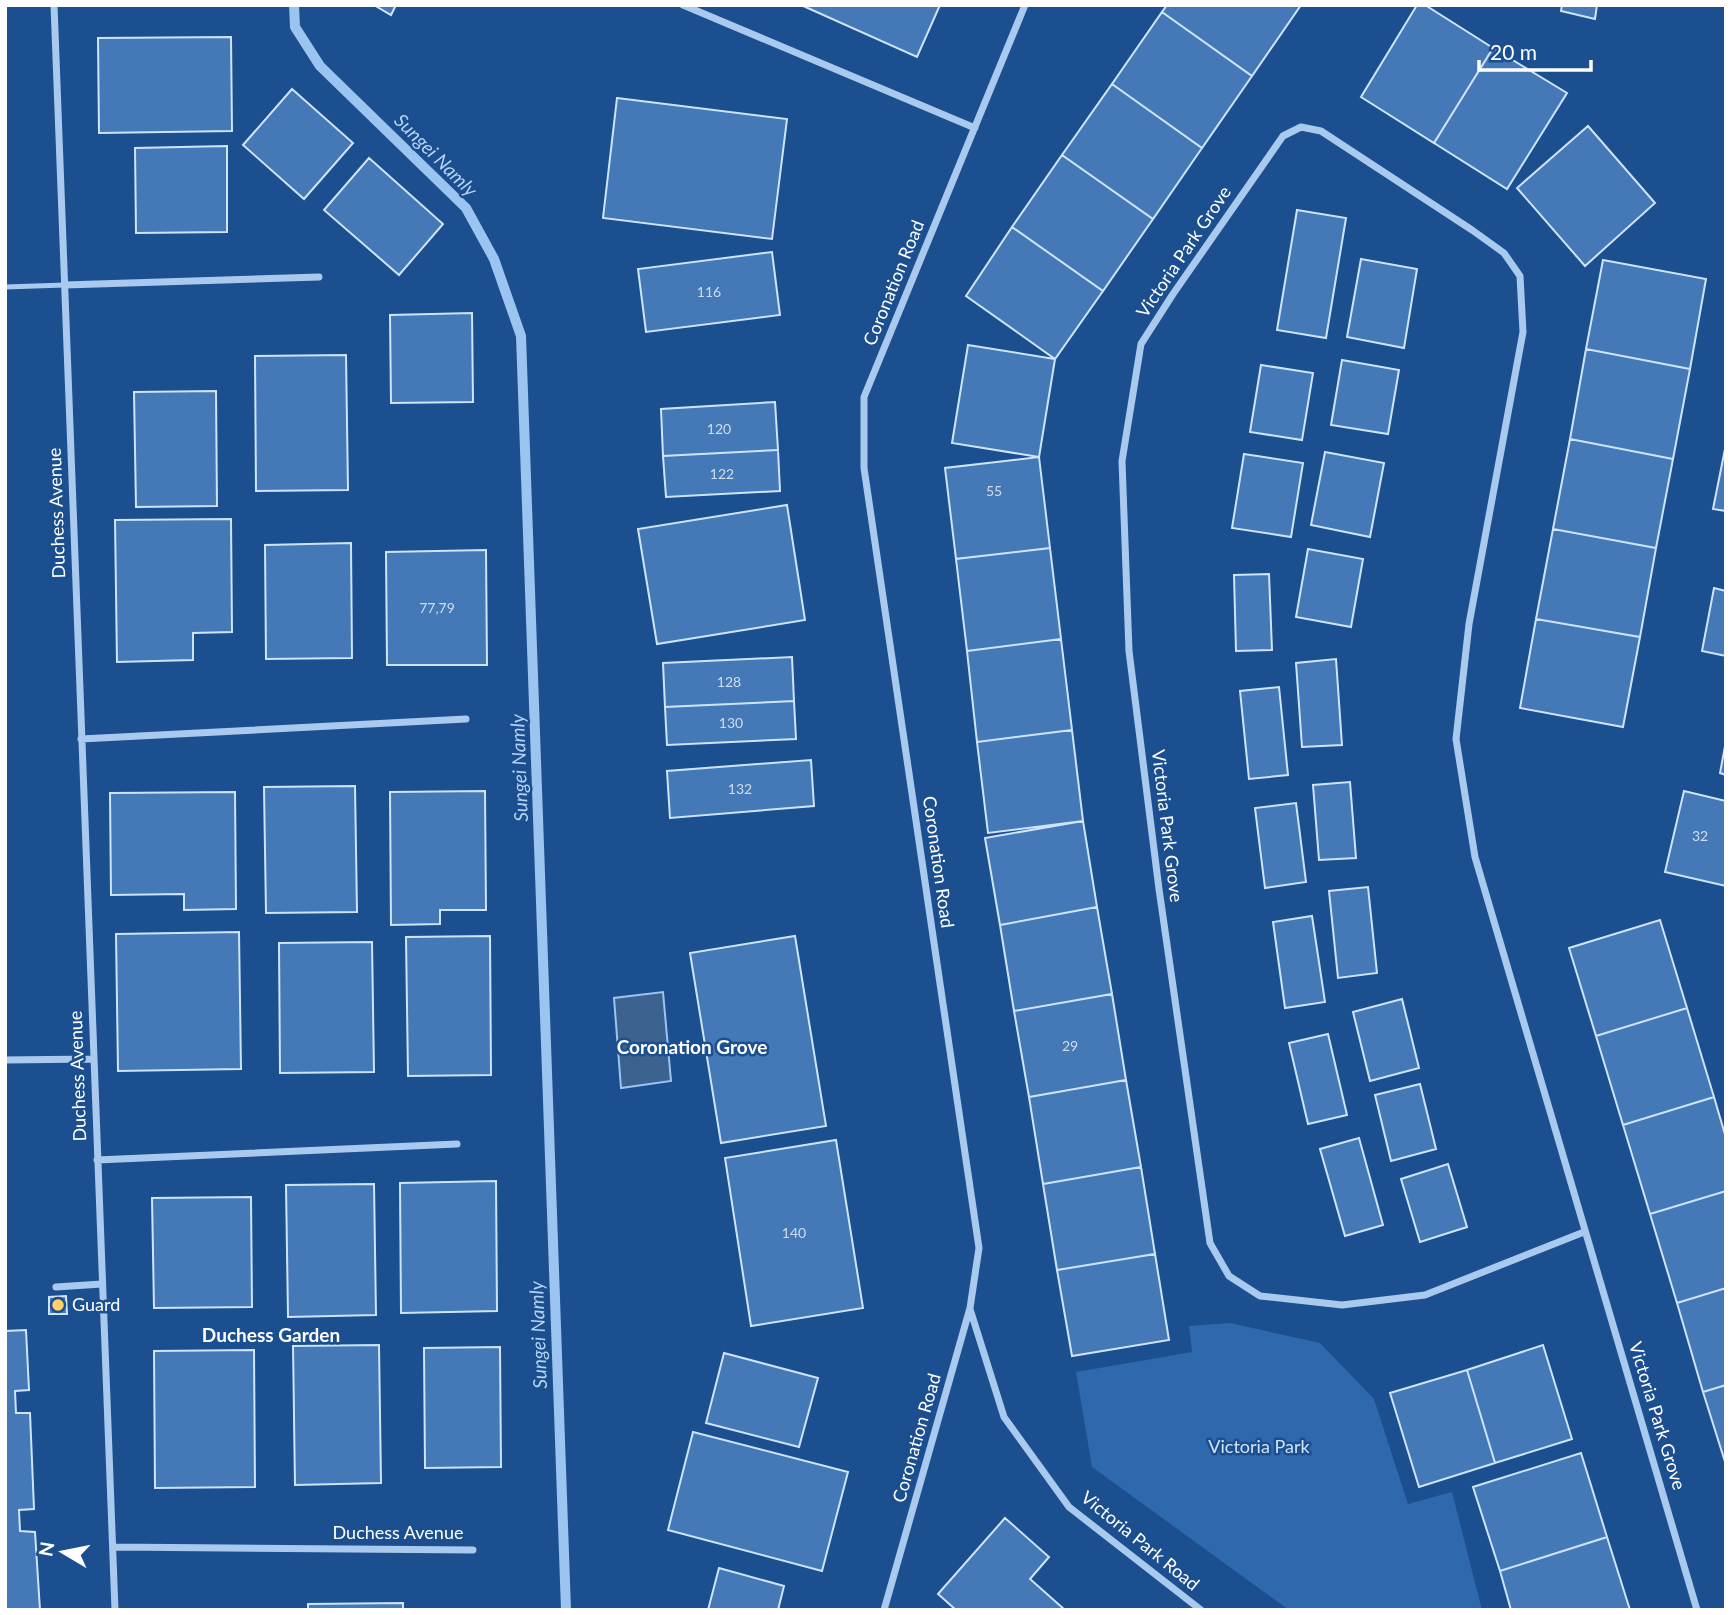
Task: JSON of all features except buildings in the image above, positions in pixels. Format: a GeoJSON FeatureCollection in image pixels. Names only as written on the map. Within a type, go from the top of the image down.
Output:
{"type":"FeatureCollection","features":[{"type":"Feature","properties":{"kind":"street","name":"Duchess Avenue"},"geometry":{"type":"LineString","coordinates":[[54,5],[115,1610]]}},
{"type":"Feature","properties":{"kind":"street"},"geometry":{"type":"LineString","coordinates":[[683,5],[975,128]]}},
{"type":"Feature","properties":{"kind":"street","name":"Coronation Road"},"geometry":{"type":"LineString","coordinates":[[884,1610],[970,1308],[979,1248],[864,468],[864,397],[1025,5]]}},
{"type":"Feature","properties":{"kind":"street","name":"Victoria Park Grove"},"geometry":{"type":"LineString","coordinates":[[1584,1232],[1424,1295],[1342,1305],[1260,1296],[1229,1276],[1210,1243],[1159,889],[1129,651],[1122,461],[1141,344],[1283,136],[1301,127],[1321,131],[1472,230],[1504,253],[1520,276],[1523,332],[1469,624],[1456,739],[1475,857],[1697,1610]]}},
{"type":"Feature","properties":{"kind":"street"},"geometry":{"type":"LineString","coordinates":[[65,285],[319,277]]}},
{"type":"Feature","properties":{"kind":"street"},"geometry":{"type":"LineString","coordinates":[[81,739],[466,719]]}},
{"type":"Feature","properties":{"kind":"street"},"geometry":{"type":"LineString","coordinates":[[5,1060],[93,1059]]}},
{"type":"Feature","properties":{"kind":"street","name":"Duchess Avenue"},"geometry":{"type":"LineString","coordinates":[[97,1160],[457,1144]]}},
{"type":"Feature","properties":{"kind":"street"},"geometry":{"type":"LineString","coordinates":[[57,1287],[102,1284]]}},
{"type":"Feature","properties":{"kind":"street","name":"Victoria Park Road"},"geometry":{"type":"LineString","coordinates":[[970,1308],[1004,1417],[1069,1507],[1201,1610]]}},
{"type":"Feature","properties":{"kind":"street","name":"Duchess Avenue"},"geometry":{"type":"LineString","coordinates":[[113,1547],[472,1550]]}},
{"type":"Feature","properties":{"kind":"lane"},"geometry":{"type":"LineString","coordinates":[[5,287],[65,285]]}},
{"type":"Feature","properties":{"kind":"green space","name":"Victoria Park"},"geometry":{"type":"Polygon","coordinates":[[[1230,1323],[1320,1343],[1374,1399],[1408,1504],[1452,1492],[1482,1610],[1289,1610],[1092,1467],[1076,1372],[1192,1352],[1189,1326],[1230,1323]]]}},
{"type":"Feature","properties":{"kind":"shaded area"},"geometry":{"type":"Polygon","coordinates":[[[663,992],[671,1081],[621,1088],[614,998],[663,992]]]}},
{"type":"Feature","properties":{"kind":"waterway","name":"Sungei Namly"},"geometry":{"type":"LineString","coordinates":[[294,5],[295,27],[320,66],[466,208],[494,259],[521,336],[566,1610]]}},
{"type":"Feature","properties":{"kind":"place","name":"Guard"},"geometry":{"type":"Point","coordinates":[58,1305]}},
{"type":"Feature","properties":{"kind":"district","name":"Coronation Grove"},"geometry":{"type":"Point","coordinates":[692,1047]}},
{"type":"Feature","properties":{"kind":"district","name":"Duchess Garden"},"geometry":{"type":"Point","coordinates":[271,1335]}}]}
